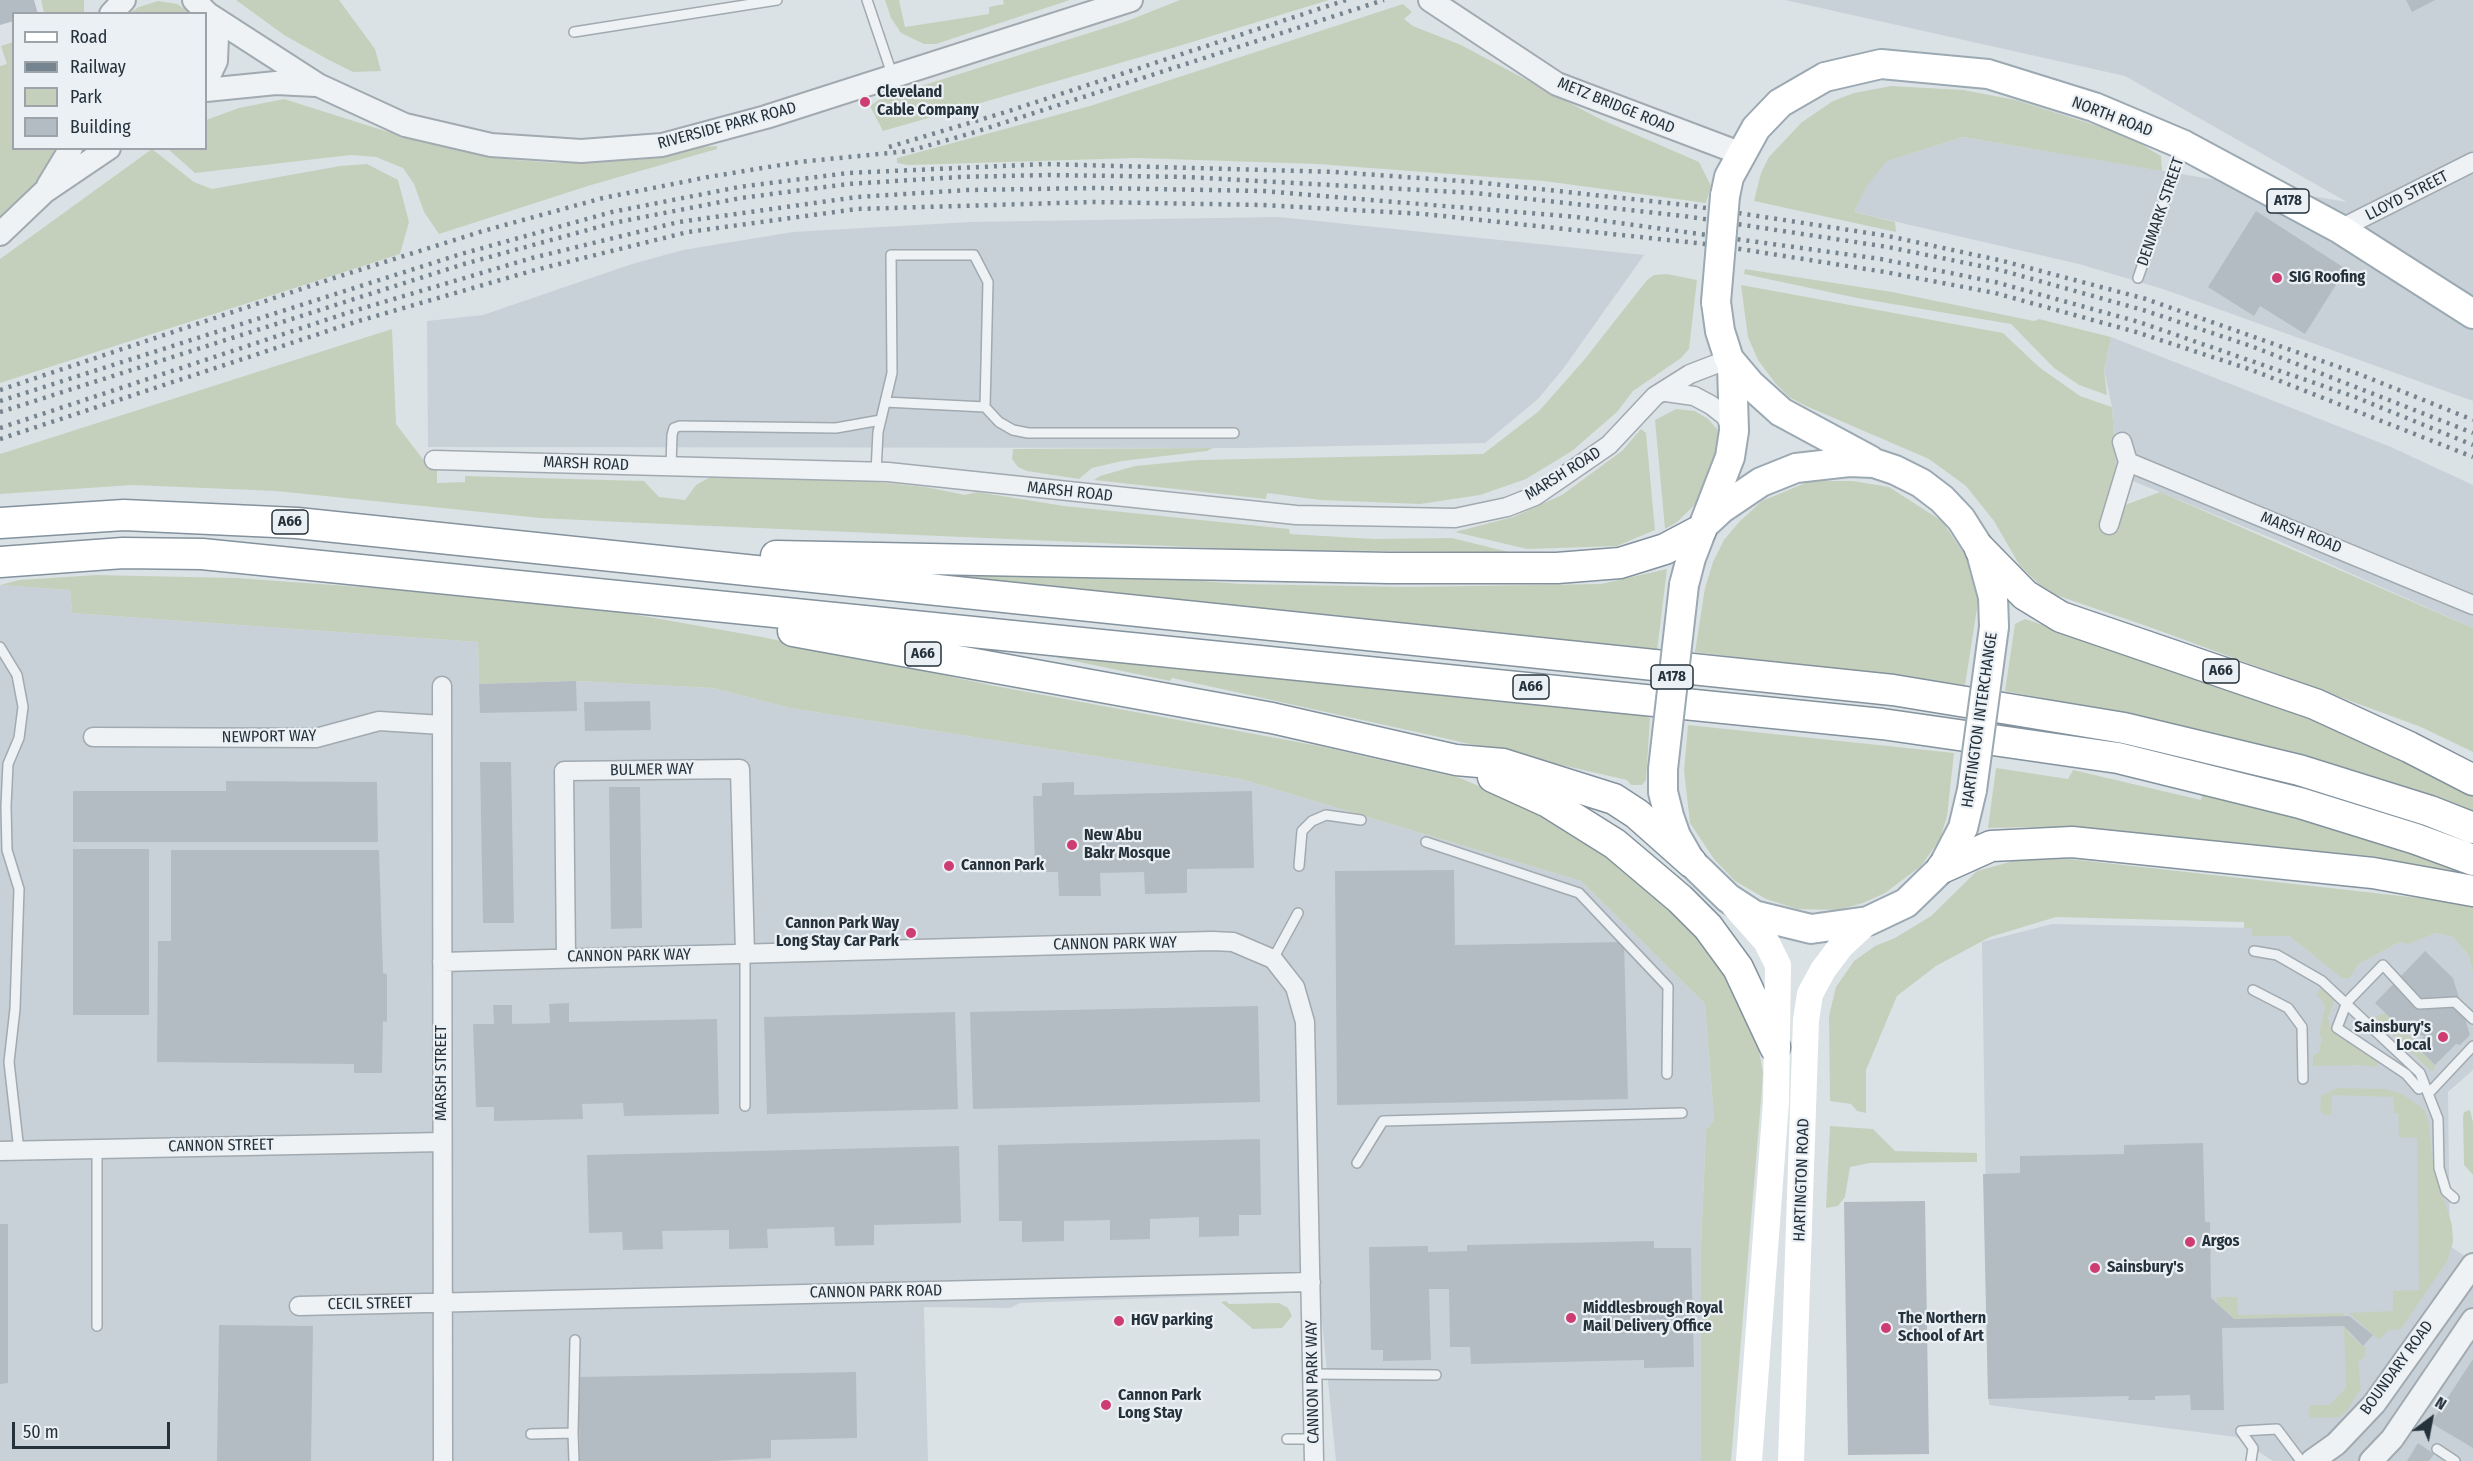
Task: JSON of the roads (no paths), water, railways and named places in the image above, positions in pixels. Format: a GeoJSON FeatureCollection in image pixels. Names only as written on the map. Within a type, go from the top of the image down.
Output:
{"type":"FeatureCollection","features":[{"type":"Feature","properties":{"kind":"highway","name":"A66"},"geometry":{"type":"LineString","coordinates":[[0,523],[124,515],[297,523],[1893,690],[2124,728],[2299,771],[2430,811],[2473,828]]}},
{"type":"Feature","properties":{"kind":"highway"},"geometry":{"type":"LineString","coordinates":[[578,551],[1496,569],[1620,563],[1665,549],[1704,527]]}},
{"type":"Feature","properties":{"kind":"highway","name":"A66"},"geometry":{"type":"LineString","coordinates":[[1980,549],[2025,595],[2061,617],[2315,704],[2409,747],[2473,780]]}},
{"type":"Feature","properties":{"kind":"highway","name":"A66"},"geometry":{"type":"LineString","coordinates":[[0,562],[123,553],[202,554],[1906,727],[2118,758],[2300,803],[2416,839],[2473,860]]}},
{"type":"Feature","properties":{"kind":"highway","name":"A66"},"geometry":{"type":"LineString","coordinates":[[574,591],[1261,716],[1456,760],[1503,764],[1614,799],[1637,814],[1691,862]]}},
{"type":"Feature","properties":{"kind":"highway"},"geometry":{"type":"LineString","coordinates":[[1456,760],[1548,802],[1615,844],[1646,868],[1708,927],[1738,968],[1775,1047]]}},
{"type":"Feature","properties":{"kind":"highway"},"geometry":{"type":"LineString","coordinates":[[1942,868],[1991,846],[2072,842],[2373,873],[2473,891]]}},
{"type":"Feature","properties":{"kind":"main road","name":"NORTH ROAD"},"geometry":{"type":"LineString","coordinates":[[1742,154],[1756,128],[1780,103],[1825,77],[1881,63],[1988,74],[2094,107],[2184,145],[2340,229],[2473,314]]}},
{"type":"Feature","properties":{"kind":"main road","name":"A178"},"geometry":{"type":"LineString","coordinates":[[1704,527],[1730,457],[1734,431],[1731,362],[1720,332],[1716,302],[1725,196],[1729,177],[1742,154]]}},
{"type":"Feature","properties":{"kind":"main road","name":"A178"},"geometry":{"type":"LineString","coordinates":[[1731,362],[1781,412],[1874,463]]}},
{"type":"Feature","properties":{"kind":"main road","name":"HARTINGTON INTERCHANGE"},"geometry":{"type":"LineString","coordinates":[[1823,463],[1874,463],[1921,483],[1942,499],[1961,519],[1980,549],[1993,597],[1995,627],[1972,790],[1963,828],[1942,868],[1906,903],[1869,921],[1811,929],[1754,915],[1728,898],[1691,862],[1676,836],[1663,792],[1663,769],[1684,585],[1704,527],[1736,498],[1783,472],[1823,463]]}},
{"type":"Feature","properties":{"kind":"main road","name":"HARTINGTON ROAD"},"geometry":{"type":"LineString","coordinates":[[1728,898],[1766,940],[1778,965],[1775,1047],[1776,1102],[1749,1461]]}},
{"type":"Feature","properties":{"kind":"main road","name":"HARTINGTON ROAD"},"geometry":{"type":"LineString","coordinates":[[1791,1461],[1806,1020],[1810,994],[1823,970],[1841,946],[1869,921]]}},
{"type":"Feature","properties":{"kind":"main road"},"geometry":{"type":"LineString","coordinates":[[1792,1434],[1797,1461]]}},
{"type":"Feature","properties":{"kind":"street"},"geometry":{"type":"LineString","coordinates":[[113,12],[124,0]]}},
{"type":"Feature","properties":{"kind":"street","name":"RIVERSIDE PARK ROAD"},"geometry":{"type":"LineString","coordinates":[[201,7],[318,85],[405,124],[490,145],[582,151],[662,145],[766,117],[1131,0]]}},
{"type":"Feature","properties":{"kind":"street","name":"METZ BRIDGE ROAD"},"geometry":{"type":"LineString","coordinates":[[1433,3],[1557,84],[1742,154]]}},
{"type":"Feature","properties":{"kind":"street"},"geometry":{"type":"LineString","coordinates":[[207,15],[214,25],[218,49],[212,72],[207,80]]}},
{"type":"Feature","properties":{"kind":"street","name":"RIVERSIDE PARK ROAD"},"geometry":{"type":"LineString","coordinates":[[207,90],[276,83],[318,85]]}},
{"type":"Feature","properties":{"kind":"street"},"geometry":{"type":"LineString","coordinates":[[44,192],[70,150]]}},
{"type":"Feature","properties":{"kind":"street"},"geometry":{"type":"LineString","coordinates":[[0,234],[44,192],[106,150]]}},
{"type":"Feature","properties":{"kind":"street","name":"LLOYD STREET"},"geometry":{"type":"LineString","coordinates":[[2340,229],[2473,162]]}},
{"type":"Feature","properties":{"kind":"street","name":"MARSH ROAD"},"geometry":{"type":"LineString","coordinates":[[434,460],[876,472],[1296,515],[1455,518],[1507,507],[1535,496],[1609,445],[1655,396],[1666,392],[1690,374],[1731,362]]}},
{"type":"Feature","properties":{"kind":"street"},"geometry":{"type":"LineString","coordinates":[[1666,392],[1694,396],[1712,405],[1725,416],[1734,431]]}},
{"type":"Feature","properties":{"kind":"street"},"geometry":{"type":"LineString","coordinates":[[2109,525],[2128,462],[2122,442]]}},
{"type":"Feature","properties":{"kind":"street","name":"MARSH ROAD"},"geometry":{"type":"LineString","coordinates":[[2128,462],[2473,605]]}},
{"type":"Feature","properties":{"kind":"street","name":"MARSH STREET"},"geometry":{"type":"LineString","coordinates":[[442,686],[444,1461]]}},
{"type":"Feature","properties":{"kind":"street","name":"NEWPORT WAY"},"geometry":{"type":"LineString","coordinates":[[93,738],[316,738],[379,721],[442,725]]}},
{"type":"Feature","properties":{"kind":"street","name":"BULMER WAY"},"geometry":{"type":"LineString","coordinates":[[566,957],[564,771],[741,768],[745,954]]}},
{"type":"Feature","properties":{"kind":"street","name":"CANNON PARK WAY"},"geometry":{"type":"LineString","coordinates":[[442,962],[1212,941],[1233,942],[1273,959],[1295,987],[1305,1022],[1314,1461]]}},
{"type":"Feature","properties":{"kind":"street","name":"CANNON STREET"},"geometry":{"type":"LineString","coordinates":[[0,1151],[442,1142]]}},
{"type":"Feature","properties":{"kind":"street","name":"BOUNDARY ROAD"},"geometry":{"type":"LineString","coordinates":[[2312,1461],[2336,1444],[2374,1404],[2473,1265]]}},
{"type":"Feature","properties":{"kind":"street","name":"CANNON PARK ROAD"},"geometry":{"type":"LineString","coordinates":[[442,1302],[1311,1281]]}},
{"type":"Feature","properties":{"kind":"street","name":"CECIL STREET"},"geometry":{"type":"LineString","coordinates":[[299,1306],[442,1302]]}},
{"type":"Feature","properties":{"kind":"street"},"geometry":{"type":"LineString","coordinates":[[2371,1461],[2392,1439],[2473,1320]]}},
{"type":"Feature","properties":{"kind":"lane"},"geometry":{"type":"LineString","coordinates":[[574,32],[777,0]]}},
{"type":"Feature","properties":{"kind":"lane"},"geometry":{"type":"LineString","coordinates":[[867,0],[893,77]]}},
{"type":"Feature","properties":{"kind":"lane","name":"DENMARK STREET"},"geometry":{"type":"LineString","coordinates":[[2138,278],[2184,145]]}},
{"type":"Feature","properties":{"kind":"lane"},"geometry":{"type":"LineString","coordinates":[[876,472],[881,420],[892,373],[891,255],[974,255],[988,282],[985,407]]}},
{"type":"Feature","properties":{"kind":"lane"},"geometry":{"type":"LineString","coordinates":[[885,402],[985,407],[999,422],[1013,430],[1028,433],[1234,433]]}},
{"type":"Feature","properties":{"kind":"lane"},"geometry":{"type":"LineString","coordinates":[[670,466],[672,435],[674,428],[680,426],[836,428],[881,420]]}},
{"type":"Feature","properties":{"kind":"lane"},"geometry":{"type":"LineString","coordinates":[[0,647],[17,675],[23,707],[19,738],[8,764],[6,806],[7,850],[19,889],[15,1009],[9,1062],[19,1150]]}},
{"type":"Feature","properties":{"kind":"lane"},"geometry":{"type":"LineString","coordinates":[[1299,866],[1302,831],[1312,821],[1326,815],[1360,820]]}},
{"type":"Feature","properties":{"kind":"lane"},"geometry":{"type":"LineString","coordinates":[[1426,842],[1579,893],[1668,987],[1667,1074]]}},
{"type":"Feature","properties":{"kind":"lane"},"geometry":{"type":"LineString","coordinates":[[1273,959],[1298,914]]}},
{"type":"Feature","properties":{"kind":"lane"},"geometry":{"type":"LineString","coordinates":[[2254,951],[2277,955],[2322,981],[2347,1002],[2420,1073],[2438,1119],[2439,1168],[2446,1191],[2454,1198]]}},
{"type":"Feature","properties":{"kind":"lane"},"geometry":{"type":"LineString","coordinates":[[745,954],[746,1106]]}},
{"type":"Feature","properties":{"kind":"lane"},"geometry":{"type":"LineString","coordinates":[[2419,1089],[2406,1074],[2337,1028],[2347,1002],[2383,965],[2420,1004],[2455,1002],[2473,1018]]}},
{"type":"Feature","properties":{"kind":"lane"},"geometry":{"type":"LineString","coordinates":[[2253,990],[2288,1008],[2302,1027],[2303,1079]]}},
{"type":"Feature","properties":{"kind":"lane"},"geometry":{"type":"LineString","coordinates":[[2429,1093],[2473,1046]]}},
{"type":"Feature","properties":{"kind":"lane"},"geometry":{"type":"LineString","coordinates":[[1357,1163],[1383,1121],[1682,1113]]}},
{"type":"Feature","properties":{"kind":"lane"},"geometry":{"type":"LineString","coordinates":[[97,1149],[97,1326]]}},
{"type":"Feature","properties":{"kind":"lane"},"geometry":{"type":"LineString","coordinates":[[574,1340],[574,1461]]}},
{"type":"Feature","properties":{"kind":"lane"},"geometry":{"type":"LineString","coordinates":[[1312,1374],[1436,1375]]}},
{"type":"Feature","properties":{"kind":"lane"},"geometry":{"type":"LineString","coordinates":[[2251,1461],[2253,1448],[2241,1431],[2277,1429],[2301,1461]]}},
{"type":"Feature","properties":{"kind":"lane"},"geometry":{"type":"LineString","coordinates":[[531,1434],[573,1433]]}},
{"type":"Feature","properties":{"kind":"lane"},"geometry":{"type":"LineString","coordinates":[[1287,1439],[1314,1439]]}},
{"type":"Feature","properties":{"kind":"lane"},"geometry":{"type":"LineString","coordinates":[[2436,1449],[2455,1461]]}},
{"type":"Feature","properties":{"kind":"railway"},"geometry":{"type":"LineString","coordinates":[[889,147],[1006,112],[1346,0]]}},
{"type":"Feature","properties":{"kind":"railway"},"geometry":{"type":"LineString","coordinates":[[0,390],[334,278],[483,231],[603,198],[708,177],[799,162],[909,151],[972,133],[1384,0]]}},
{"type":"Feature","properties":{"kind":"railway"},"geometry":{"type":"LineString","coordinates":[[0,401],[461,254],[612,212],[739,187],[848,173],[1046,164],[1335,172],[1475,182],[1686,205],[1888,236],[2003,261],[2146,299],[2359,374],[2473,420]]}},
{"type":"Feature","properties":{"kind":"railway"},"geometry":{"type":"LineString","coordinates":[[0,412],[464,264],[613,223],[741,198],[848,184],[959,177],[1048,175],[1187,177],[1475,193],[1684,216],[1888,247],[2000,270],[2143,310],[2251,346],[2473,433]]}},
{"type":"Feature","properties":{"kind":"railway"},"geometry":{"type":"LineString","coordinates":[[0,428],[350,312],[532,258],[679,222],[857,197],[968,190],[1096,188],[1264,191],[1576,217],[1881,259],[1995,282],[2139,322],[2355,397],[2473,445]]}},
{"type":"Feature","properties":{"kind":"railway"},"geometry":{"type":"LineString","coordinates":[[0,439],[355,322],[535,270],[688,232],[857,209],[1094,202],[1262,205],[1424,214],[1715,245],[1885,272],[1995,293],[2136,332],[2252,370],[2473,457]]}},
{"type":"Feature","properties":{"kind":"place","name":"Cleveland Cable Company"},"geometry":{"type":"Point","coordinates":[865,102]}},
{"type":"Feature","properties":{"kind":"place","name":"SIG Roofing"},"geometry":{"type":"Point","coordinates":[2277,278]}},
{"type":"Feature","properties":{"kind":"place","name":"New Abu Bakr Mosque"},"geometry":{"type":"Point","coordinates":[1072,845]}},
{"type":"Feature","properties":{"kind":"place","name":"Cannon Park"},"geometry":{"type":"Point","coordinates":[949,866]}},
{"type":"Feature","properties":{"kind":"place","name":"Cannon Park Way Long Stay Car Park"},"geometry":{"type":"Point","coordinates":[911,933]}},
{"type":"Feature","properties":{"kind":"place","name":"Sainsbury's Local"},"geometry":{"type":"Point","coordinates":[2443,1037]}},
{"type":"Feature","properties":{"kind":"place","name":"Argos"},"geometry":{"type":"Point","coordinates":[2190,1242]}},
{"type":"Feature","properties":{"kind":"place","name":"Sainsbury's"},"geometry":{"type":"Point","coordinates":[2095,1268]}},
{"type":"Feature","properties":{"kind":"place","name":"Middlesbrough Royal Mail Delivery Office"},"geometry":{"type":"Point","coordinates":[1571,1318]}},
{"type":"Feature","properties":{"kind":"place","name":"HGV parking"},"geometry":{"type":"Point","coordinates":[1119,1321]}},
{"type":"Feature","properties":{"kind":"place","name":"The Northern School of Art"},"geometry":{"type":"Point","coordinates":[1886,1328]}},
{"type":"Feature","properties":{"kind":"place","name":"Cannon Park Long Stay"},"geometry":{"type":"Point","coordinates":[1106,1405]}}]}
